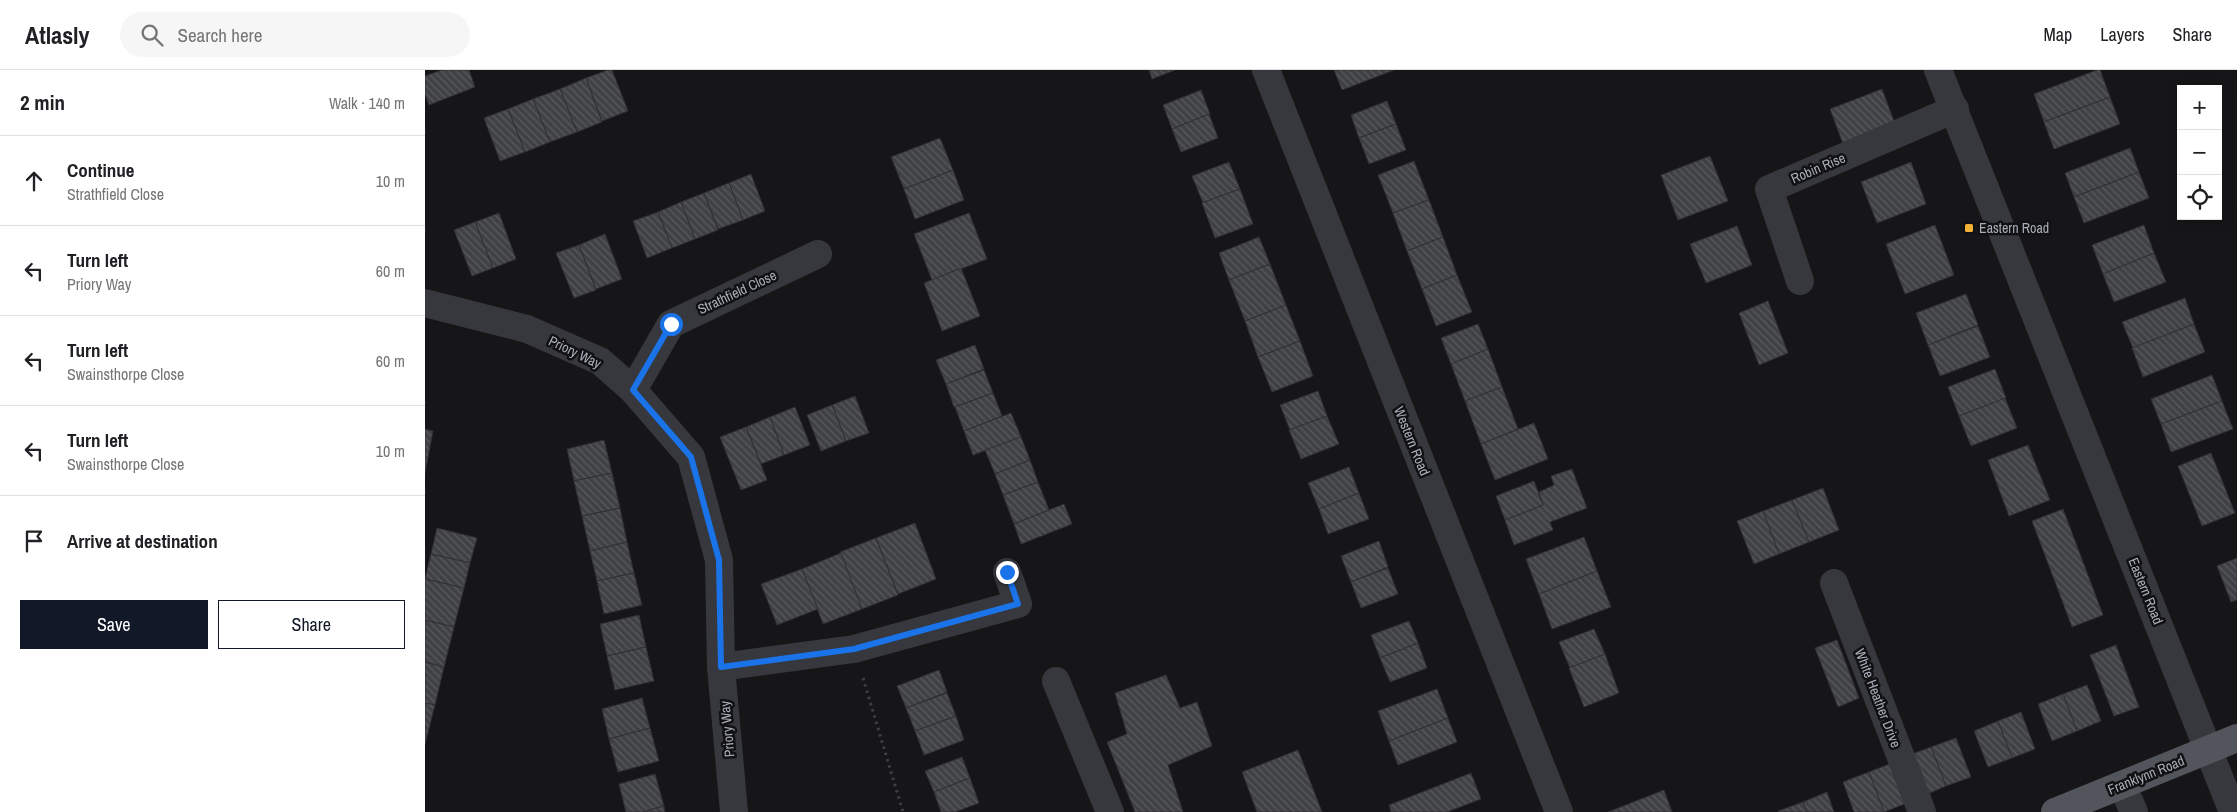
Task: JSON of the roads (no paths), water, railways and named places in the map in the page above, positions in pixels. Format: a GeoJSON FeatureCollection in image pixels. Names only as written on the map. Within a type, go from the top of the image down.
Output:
{"type":"FeatureCollection","features":[{"type":"Feature","properties":{"kind":"main road","name":"Franklynn Road"},"geometry":{"type":"LineString","coordinates":[[2055,812],[2237,738]]}},
{"type":"Feature","properties":{"kind":"street","name":"Western Road"},"geometry":{"type":"LineString","coordinates":[[1266,70],[1559,812]]}},
{"type":"Feature","properties":{"kind":"street","name":"Eastern Road"},"geometry":{"type":"LineString","coordinates":[[1938,70],[2233,812]]}},
{"type":"Feature","properties":{"kind":"street","name":"Robin Rise"},"geometry":{"type":"LineString","coordinates":[[1800,280],[1769,190],[1955,110]]}},
{"type":"Feature","properties":{"kind":"street","name":"Strathfield Close"},"geometry":{"type":"LineString","coordinates":[[633,390],[671,324],[818,254]]}},
{"type":"Feature","properties":{"kind":"street","name":"Priory Way"},"geometry":{"type":"LineString","coordinates":[[425,303],[527,329],[600,361],[633,390],[691,457],[719,560],[721,667],[734,812]]}},
{"type":"Feature","properties":{"kind":"street"},"geometry":{"type":"LineString","coordinates":[[721,667],[854,649],[1018,604],[1007,572]]}},
{"type":"Feature","properties":{"kind":"street","name":"White Heather Drive"},"geometry":{"type":"LineString","coordinates":[[1834,583],[1922,812]]}},
{"type":"Feature","properties":{"kind":"street"},"geometry":{"type":"LineString","coordinates":[[1056,681],[1110,812]]}},
{"type":"Feature","properties":{"kind":"street"},"geometry":{"type":"LineString","coordinates":[[2122,785],[2133,812]]}},
{"type":"Feature","properties":{"kind":"place","name":"Eastern Road"},"geometry":{"type":"Point","coordinates":[1969,228]}}]}
